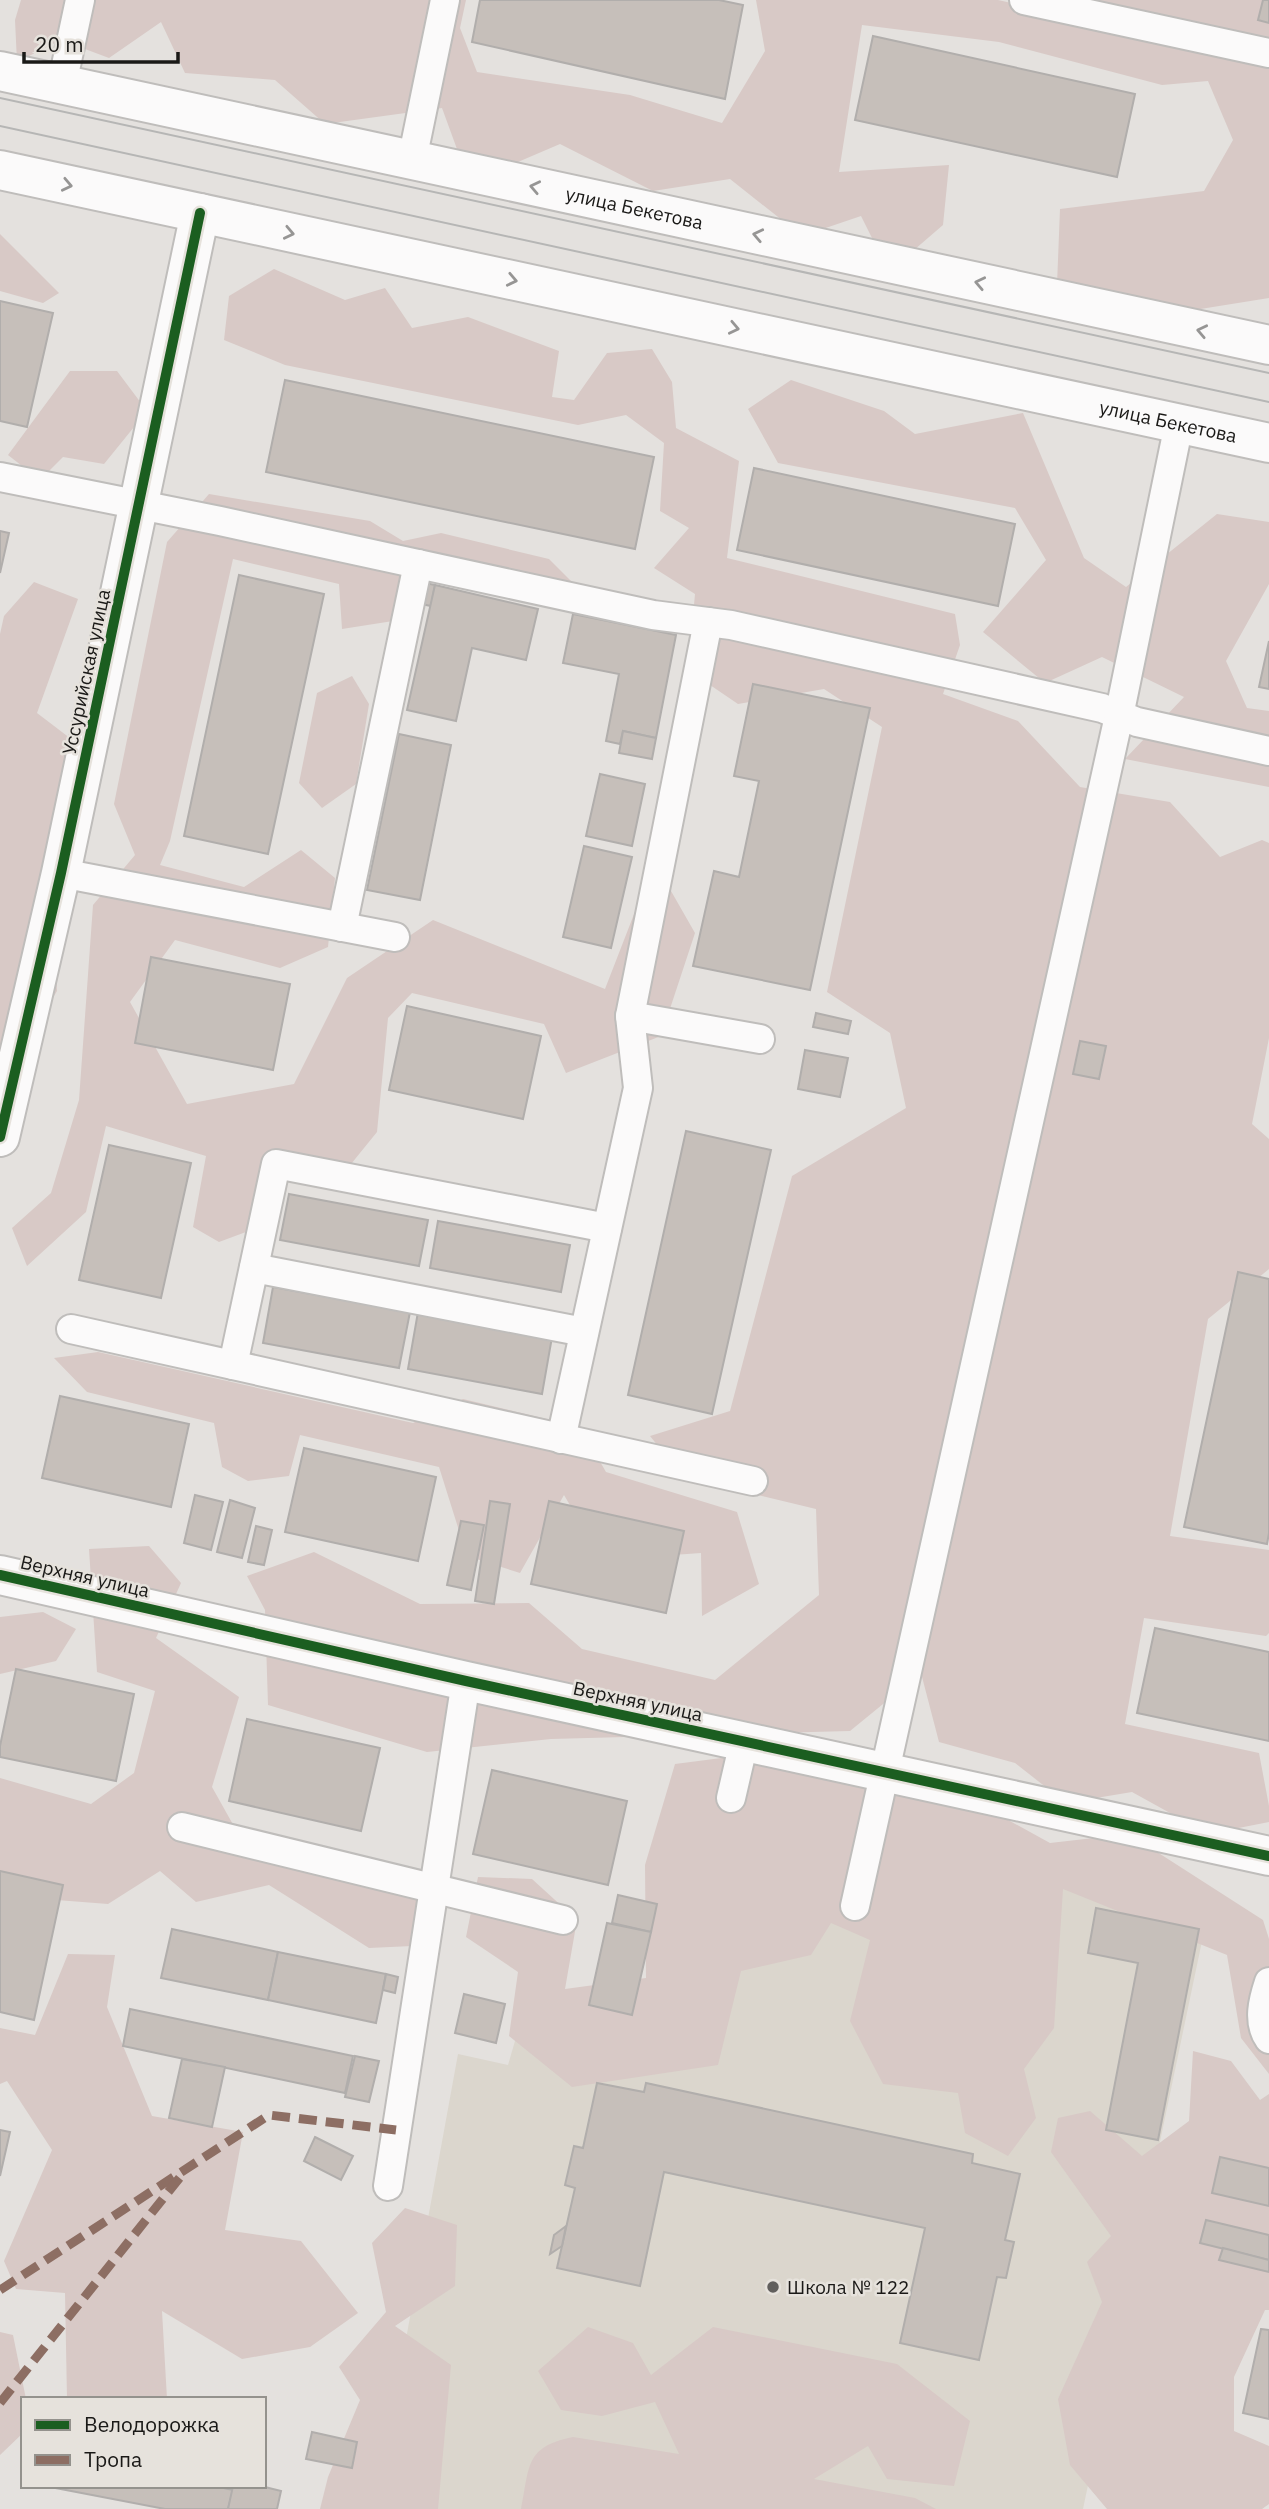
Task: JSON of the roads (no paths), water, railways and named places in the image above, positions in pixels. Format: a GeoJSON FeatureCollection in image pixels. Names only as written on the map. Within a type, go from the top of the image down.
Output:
{"type":"FeatureCollection","features":[{"type":"Feature","properties":{"kind":"main road","name":"улица Бекетова"},"geometry":{"type":"LineString","coordinates":[[0,71],[1269,345]]}},
{"type":"Feature","properties":{"kind":"main road","name":"улица Бекетова"},"geometry":{"type":"LineString","coordinates":[[0,170],[1269,443]]}},
{"type":"Feature","properties":{"kind":"main road","name":"Уссурийская улица"},"geometry":{"type":"LineString","coordinates":[[0,1137],[61,873],[200,214]]}},
{"type":"Feature","properties":{"kind":"main road","name":"Верхняя улица"},"geometry":{"type":"LineString","coordinates":[[0,1575],[466,1681],[1269,1856]]}},
{"type":"Feature","properties":{"kind":"lane"},"geometry":{"type":"LineString","coordinates":[[62,84],[80,0]]}},
{"type":"Feature","properties":{"kind":"lane"},"geometry":{"type":"LineString","coordinates":[[412,160],[445,0]]}},
{"type":"Feature","properties":{"kind":"lane"},"geometry":{"type":"LineString","coordinates":[[1024,0],[1269,53]]}},
{"type":"Feature","properties":{"kind":"lane"},"geometry":{"type":"LineString","coordinates":[[855,1906],[1119,716],[1179,424]]}},
{"type":"Feature","properties":{"kind":"lane"},"geometry":{"type":"LineString","coordinates":[[0,477],[653,615],[731,625],[1102,708],[1137,722],[1269,751]]}},
{"type":"Feature","properties":{"kind":"lane"},"geometry":{"type":"LineString","coordinates":[[342,927],[418,564]]}},
{"type":"Feature","properties":{"kind":"lane"},"geometry":{"type":"LineString","coordinates":[[561,1438],[638,1088],[630,1016],[708,622]]}},
{"type":"Feature","properties":{"kind":"lane"},"geometry":{"type":"LineString","coordinates":[[61,873],[395,937]]}},
{"type":"Feature","properties":{"kind":"lane"},"geometry":{"type":"LineString","coordinates":[[630,1016],[760,1039]]}},
{"type":"Feature","properties":{"kind":"lane"},"geometry":{"type":"LineString","coordinates":[[233,1365],[276,1164],[607,1228]]}},
{"type":"Feature","properties":{"kind":"lane"},"geometry":{"type":"LineString","coordinates":[[254,1268],[584,1332]]}},
{"type":"Feature","properties":{"kind":"lane"},"geometry":{"type":"LineString","coordinates":[[71,1329],[753,1481]]}},
{"type":"Feature","properties":{"kind":"lane"},"geometry":{"type":"LineString","coordinates":[[388,2186],[466,1681]]}},
{"type":"Feature","properties":{"kind":"lane"},"geometry":{"type":"LineString","coordinates":[[731,1798],[744,1741]]}},
{"type":"Feature","properties":{"kind":"lane"},"geometry":{"type":"LineString","coordinates":[[182,1827],[563,1920]]}},
{"type":"Feature","properties":{"kind":"lane"},"geometry":{"type":"LineString","coordinates":[[1269,1982],[1262,2003],[1264,2032],[1269,2039]]}},
{"type":"Feature","properties":{"kind":"tram line"},"geometry":{"type":"LineString","coordinates":[[0,98],[1269,373]]}},
{"type":"Feature","properties":{"kind":"tram line"},"geometry":{"type":"LineString","coordinates":[[0,126],[1269,402]]}},
{"type":"Feature","properties":{"kind":"place","name":"Школа № 122"},"geometry":{"type":"Point","coordinates":[773,2287]}}]}
